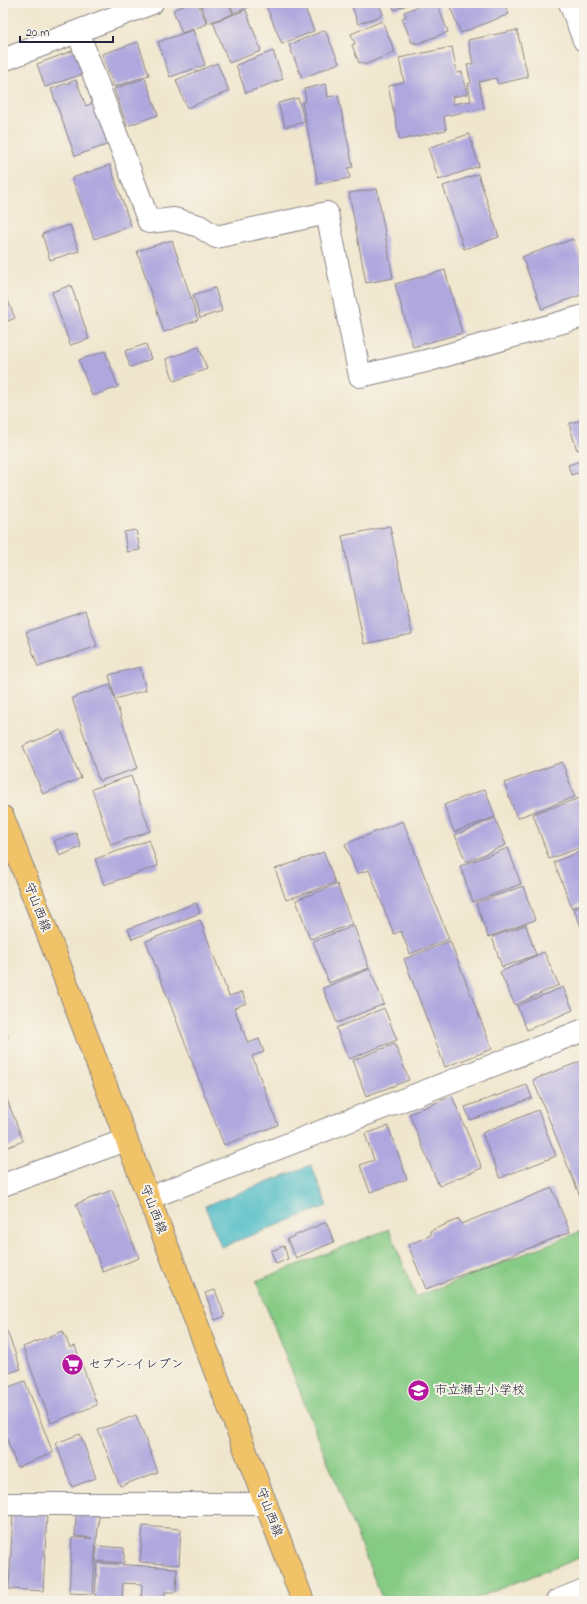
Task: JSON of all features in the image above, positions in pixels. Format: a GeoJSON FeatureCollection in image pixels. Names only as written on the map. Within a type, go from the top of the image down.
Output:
{"type":"FeatureCollection","features":[{"type":"Feature","properties":{"kind":"main road","name":"守山西線"},"geometry":{"type":"LineString","coordinates":[[3,818],[303,1601]]}},
{"type":"Feature","properties":{"kind":"street"},"geometry":{"type":"LineString","coordinates":[[3,60],[152,3]]}},
{"type":"Feature","properties":{"kind":"street"},"geometry":{"type":"LineString","coordinates":[[570,3],[584,40]]}},
{"type":"Feature","properties":{"kind":"street"},"geometry":{"type":"LineString","coordinates":[[78,32],[149,222],[174,219],[199,226],[216,237],[327,213],[360,376],[426,361],[584,316]]}},
{"type":"Feature","properties":{"kind":"street"},"geometry":{"type":"LineString","coordinates":[[149,1198],[584,1030]]}},
{"type":"Feature","properties":{"kind":"street"},"geometry":{"type":"LineString","coordinates":[[3,1185],[126,1140]]}},
{"type":"Feature","properties":{"kind":"street"},"geometry":{"type":"LineString","coordinates":[[3,1504],[266,1504]]}},
{"type":"Feature","properties":{"kind":"street"},"geometry":{"type":"LineString","coordinates":[[557,1601],[584,1590]]}},
{"type":"Feature","properties":{"kind":"green space"},"geometry":{"type":"Polygon","coordinates":[[[389,1229],[416,1297],[584,1230],[584,1556],[469,1601],[383,1601],[256,1281],[389,1229]]]}},
{"type":"Feature","properties":{"kind":"water"},"geometry":{"type":"Polygon","coordinates":[[[311,1165],[327,1206],[221,1247],[205,1206],[311,1165]]]}},
{"type":"Feature","properties":{"kind":"building"},"geometry":{"type":"Polygon","coordinates":[[[190,3],[198,3],[207,24],[182,33],[173,10],[190,3]]]}},
{"type":"Feature","properties":{"kind":"building"},"geometry":{"type":"Polygon","coordinates":[[[200,3],[228,3],[233,14],[208,23],[200,3]]]}},
{"type":"Feature","properties":{"kind":"building"},"geometry":{"type":"Polygon","coordinates":[[[230,3],[260,3],[234,13],[230,3]]]}},
{"type":"Feature","properties":{"kind":"building"},"geometry":{"type":"Polygon","coordinates":[[[265,3],[303,3],[314,31],[282,44],[265,3]]]}},
{"type":"Feature","properties":{"kind":"building"},"geometry":{"type":"Polygon","coordinates":[[[351,3],[379,3],[383,15],[358,24],[351,3]]]}},
{"type":"Feature","properties":{"kind":"building"},"geometry":{"type":"Polygon","coordinates":[[[392,3],[412,3],[394,10],[392,3]]]}},
{"type":"Feature","properties":{"kind":"building"},"geometry":{"type":"Polygon","coordinates":[[[428,3],[437,3],[448,32],[416,44],[415,42],[412,43],[402,18],[406,17],[404,12],[428,3]]]}},
{"type":"Feature","properties":{"kind":"building"},"geometry":{"type":"Polygon","coordinates":[[[461,3],[504,3],[509,14],[461,33],[450,7],[461,3]]]}},
{"type":"Feature","properties":{"kind":"building"},"geometry":{"type":"Polygon","coordinates":[[[246,10],[261,51],[229,63],[213,22],[246,10]]]}},
{"type":"Feature","properties":{"kind":"building"},"geometry":{"type":"Polygon","coordinates":[[[382,21],[395,52],[364,65],[362,62],[359,63],[352,45],[355,44],[351,34],[382,21]]]}},
{"type":"Feature","properties":{"kind":"building"},"geometry":{"type":"Polygon","coordinates":[[[193,30],[205,65],[170,77],[158,42],[193,30]]]}},
{"type":"Feature","properties":{"kind":"building"},"geometry":{"type":"Polygon","coordinates":[[[325,30],[339,63],[302,78],[289,45],[325,30]]]}},
{"type":"Feature","properties":{"kind":"building"},"geometry":{"type":"Polygon","coordinates":[[[517,30],[528,77],[498,84],[496,78],[479,82],[484,108],[444,116],[446,130],[400,140],[388,86],[404,82],[399,58],[452,47],[457,73],[462,72],[467,94],[452,97],[453,104],[471,101],[468,84],[471,83],[467,65],[473,64],[468,40],[517,30]]]}},
{"type":"Feature","properties":{"kind":"building"},"geometry":{"type":"Polygon","coordinates":[[[138,42],[149,75],[114,87],[102,54],[138,42]]]}},
{"type":"Feature","properties":{"kind":"building"},"geometry":{"type":"Polygon","coordinates":[[[80,48],[89,72],[45,87],[37,64],[80,48]]]}},
{"type":"Feature","properties":{"kind":"building"},"geometry":{"type":"Polygon","coordinates":[[[273,51],[283,79],[246,93],[236,65],[273,51]]]}},
{"type":"Feature","properties":{"kind":"building"},"geometry":{"type":"Polygon","coordinates":[[[217,63],[229,91],[187,108],[176,80],[217,63]]]}},
{"type":"Feature","properties":{"kind":"building"},"geometry":{"type":"Polygon","coordinates":[[[145,78],[158,115],[127,126],[114,89],[145,78]]]}},
{"type":"Feature","properties":{"kind":"building"},"geometry":{"type":"Polygon","coordinates":[[[76,80],[86,106],[100,100],[115,142],[75,156],[51,89],[76,80]]]}},
{"type":"Feature","properties":{"kind":"building"},"geometry":{"type":"Polygon","coordinates":[[[326,84],[328,97],[338,95],[353,167],[348,168],[350,178],[318,184],[302,102],[306,101],[304,89],[326,84]]]}},
{"type":"Feature","properties":{"kind":"building"},"geometry":{"type":"Polygon","coordinates":[[[298,98],[305,122],[285,127],[278,103],[298,98]]]}},
{"type":"Feature","properties":{"kind":"building"},"geometry":{"type":"Polygon","coordinates":[[[469,134],[479,166],[439,180],[428,148],[469,134]]]}},
{"type":"Feature","properties":{"kind":"building"},"geometry":{"type":"Polygon","coordinates":[[[110,165],[131,226],[94,239],[72,178],[110,165]]]}},
{"type":"Feature","properties":{"kind":"building"},"geometry":{"type":"Polygon","coordinates":[[[478,174],[499,237],[464,249],[443,186],[478,174]]]}},
{"type":"Feature","properties":{"kind":"building"},"geometry":{"type":"Polygon","coordinates":[[[377,189],[393,278],[366,283],[349,193],[377,189]]]}},
{"type":"Feature","properties":{"kind":"building"},"geometry":{"type":"Polygon","coordinates":[[[70,225],[79,251],[50,260],[42,234],[70,225]]]}},
{"type":"Feature","properties":{"kind":"building"},"geometry":{"type":"Polygon","coordinates":[[[573,239],[584,269],[584,294],[542,309],[522,257],[573,239]]]}},
{"type":"Feature","properties":{"kind":"building"},"geometry":{"type":"Polygon","coordinates":[[[172,240],[198,320],[164,332],[137,251],[172,240]]]}},
{"type":"Feature","properties":{"kind":"building"},"geometry":{"type":"Polygon","coordinates":[[[445,270],[462,333],[413,347],[395,284],[445,270]]]}},
{"type":"Feature","properties":{"kind":"building"},"geometry":{"type":"Polygon","coordinates":[[[71,285],[89,339],[70,345],[52,292],[71,285]]]}},
{"type":"Feature","properties":{"kind":"building"},"geometry":{"type":"Polygon","coordinates":[[[215,288],[222,311],[200,318],[193,295],[215,288]]]}},
{"type":"Feature","properties":{"kind":"building"},"geometry":{"type":"Polygon","coordinates":[[[3,289],[15,318],[3,323],[3,289]]]}},
{"type":"Feature","properties":{"kind":"building"},"geometry":{"type":"Polygon","coordinates":[[[146,344],[151,359],[130,367],[125,351],[146,344]]]}},
{"type":"Feature","properties":{"kind":"building"},"geometry":{"type":"Polygon","coordinates":[[[199,347],[207,369],[174,381],[166,359],[199,347]]]}},
{"type":"Feature","properties":{"kind":"building"},"geometry":{"type":"Polygon","coordinates":[[[105,351],[118,387],[92,396],[79,360],[105,351]]]}},
{"type":"Feature","properties":{"kind":"building"},"geometry":{"type":"Polygon","coordinates":[[[584,419],[584,447],[577,450],[569,424],[584,419]]]}},
{"type":"Feature","properties":{"kind":"building"},"geometry":{"type":"Polygon","coordinates":[[[584,460],[584,471],[571,475],[568,465],[584,460]]]}},
{"type":"Feature","properties":{"kind":"building"},"geometry":{"type":"Polygon","coordinates":[[[390,526],[412,634],[364,644],[342,536],[390,526]]]}},
{"type":"Feature","properties":{"kind":"building"},"geometry":{"type":"Polygon","coordinates":[[[136,530],[140,550],[127,552],[124,532],[136,530]]]}},
{"type":"Feature","properties":{"kind":"building"},"geometry":{"type":"Polygon","coordinates":[[[85,611],[97,646],[38,667],[26,632],[85,611]]]}},
{"type":"Feature","properties":{"kind":"building"},"geometry":{"type":"Polygon","coordinates":[[[140,667],[146,690],[115,699],[109,675],[140,667]]]}},
{"type":"Feature","properties":{"kind":"building"},"geometry":{"type":"Polygon","coordinates":[[[110,685],[138,768],[99,781],[72,698],[110,685]]]}},
{"type":"Feature","properties":{"kind":"building"},"geometry":{"type":"Polygon","coordinates":[[[61,730],[81,778],[43,794],[23,746],[61,730]]]}},
{"type":"Feature","properties":{"kind":"building"},"geometry":{"type":"Polygon","coordinates":[[[562,762],[575,797],[517,818],[504,783],[562,762]]]}},
{"type":"Feature","properties":{"kind":"building"},"geometry":{"type":"Polygon","coordinates":[[[131,776],[150,831],[111,845],[92,789],[131,776]]]}},
{"type":"Feature","properties":{"kind":"building"},"geometry":{"type":"Polygon","coordinates":[[[485,789],[495,817],[454,832],[444,805],[485,789]]]}},
{"type":"Feature","properties":{"kind":"building"},"geometry":{"type":"Polygon","coordinates":[[[580,798],[584,810],[584,846],[549,859],[533,814],[580,798]]]}},
{"type":"Feature","properties":{"kind":"building"},"geometry":{"type":"Polygon","coordinates":[[[495,818],[506,845],[466,862],[455,835],[495,818]]]}},
{"type":"Feature","properties":{"kind":"building"},"geometry":{"type":"Polygon","coordinates":[[[403,821],[449,939],[410,954],[401,931],[394,934],[369,870],[357,874],[345,844],[403,821]]]}},
{"type":"Feature","properties":{"kind":"building"},"geometry":{"type":"Polygon","coordinates":[[[76,833],[81,847],[60,856],[54,841],[76,833]]]}},
{"type":"Feature","properties":{"kind":"building"},"geometry":{"type":"Polygon","coordinates":[[[149,840],[158,866],[104,885],[95,859],[149,840]]]}},
{"type":"Feature","properties":{"kind":"building"},"geometry":{"type":"Polygon","coordinates":[[[508,848],[521,884],[473,902],[460,866],[508,848]]]}},
{"type":"Feature","properties":{"kind":"building"},"geometry":{"type":"Polygon","coordinates":[[[584,850],[584,903],[572,908],[554,862],[584,850]]]}},
{"type":"Feature","properties":{"kind":"building"},"geometry":{"type":"Polygon","coordinates":[[[324,852],[335,883],[286,900],[275,869],[324,852]]]}},
{"type":"Feature","properties":{"kind":"building"},"geometry":{"type":"Polygon","coordinates":[[[337,884],[352,924],[310,939],[296,900],[337,884]]]}},
{"type":"Feature","properties":{"kind":"building"},"geometry":{"type":"Polygon","coordinates":[[[523,886],[535,920],[488,937],[476,903],[523,886]]]}},
{"type":"Feature","properties":{"kind":"building"},"geometry":{"type":"Polygon","coordinates":[[[196,903],[200,913],[132,939],[128,929],[196,903]]]}},
{"type":"Feature","properties":{"kind":"building"},"geometry":{"type":"Polygon","coordinates":[[[584,906],[584,934],[574,909],[584,906]]]}},
{"type":"Feature","properties":{"kind":"building"},"geometry":{"type":"Polygon","coordinates":[[[200,920],[229,996],[242,992],[246,1003],[234,1008],[248,1043],[259,1039],[264,1052],[252,1056],[278,1125],[224,1145],[146,941],[200,920]]]}},
{"type":"Feature","properties":{"kind":"building"},"geometry":{"type":"Polygon","coordinates":[[[526,925],[536,955],[502,967],[492,937],[526,925]]]}},
{"type":"Feature","properties":{"kind":"building"},"geometry":{"type":"Polygon","coordinates":[[[354,926],[369,968],[329,983],[313,941],[354,926]]]}},
{"type":"Feature","properties":{"kind":"building"},"geometry":{"type":"Polygon","coordinates":[[[450,941],[492,1049],[445,1067],[404,959],[450,941]]]}},
{"type":"Feature","properties":{"kind":"building"},"geometry":{"type":"Polygon","coordinates":[[[544,952],[559,985],[515,1005],[500,972],[544,952]]]}},
{"type":"Feature","properties":{"kind":"building"},"geometry":{"type":"Polygon","coordinates":[[[370,969],[384,1004],[337,1023],[323,988],[370,969]]]}},
{"type":"Feature","properties":{"kind":"building"},"geometry":{"type":"Polygon","coordinates":[[[563,987],[573,1010],[527,1030],[517,1006],[563,987]]]}},
{"type":"Feature","properties":{"kind":"building"},"geometry":{"type":"Polygon","coordinates":[[[384,1008],[397,1040],[349,1059],[336,1028],[384,1008]]]}},
{"type":"Feature","properties":{"kind":"building"},"geometry":{"type":"Polygon","coordinates":[[[3,1025],[8,1037],[3,1039],[3,1025]]]}},
{"type":"Feature","properties":{"kind":"building"},"geometry":{"type":"Polygon","coordinates":[[[395,1044],[409,1080],[366,1096],[353,1060],[395,1044]]]}},
{"type":"Feature","properties":{"kind":"building"},"geometry":{"type":"Polygon","coordinates":[[[584,1060],[584,1206],[533,1080],[584,1060]]]}},
{"type":"Feature","properties":{"kind":"building"},"geometry":{"type":"Polygon","coordinates":[[[527,1085],[532,1098],[470,1120],[465,1107],[527,1085]]]}},
{"type":"Feature","properties":{"kind":"building"},"geometry":{"type":"Polygon","coordinates":[[[3,1089],[23,1141],[3,1149],[3,1089]]]}},
{"type":"Feature","properties":{"kind":"building"},"geometry":{"type":"Polygon","coordinates":[[[452,1096],[482,1168],[439,1186],[409,1114],[452,1096]]]}},
{"type":"Feature","properties":{"kind":"building"},"geometry":{"type":"Polygon","coordinates":[[[538,1110],[556,1156],[500,1178],[482,1133],[538,1110]]]}},
{"type":"Feature","properties":{"kind":"building"},"geometry":{"type":"Polygon","coordinates":[[[388,1126],[407,1179],[370,1192],[360,1165],[374,1160],[365,1134],[388,1126]]]}},
{"type":"Feature","properties":{"kind":"building"},"geometry":{"type":"Polygon","coordinates":[[[552,1188],[570,1232],[426,1289],[408,1245],[431,1235],[430,1231],[459,1219],[461,1224],[552,1188]]]}},
{"type":"Feature","properties":{"kind":"building"},"geometry":{"type":"Polygon","coordinates":[[[112,1190],[139,1258],[103,1272],[76,1204],[112,1190]]]}},
{"type":"Feature","properties":{"kind":"building"},"geometry":{"type":"Polygon","coordinates":[[[326,1222],[334,1242],[296,1258],[287,1239],[326,1222]]]}},
{"type":"Feature","properties":{"kind":"building"},"geometry":{"type":"Polygon","coordinates":[[[284,1246],[288,1259],[276,1264],[271,1251],[284,1246]]]}},
{"type":"Feature","properties":{"kind":"building"},"geometry":{"type":"Polygon","coordinates":[[[215,1290],[225,1316],[215,1320],[205,1293],[215,1290]]]}},
{"type":"Feature","properties":{"kind":"building"},"geometry":{"type":"Polygon","coordinates":[[[7,1331],[21,1369],[3,1375],[3,1332],[7,1331]]]}},
{"type":"Feature","properties":{"kind":"building"},"geometry":{"type":"Polygon","coordinates":[[[63,1331],[70,1348],[75,1346],[97,1405],[51,1423],[23,1347],[63,1331]]]}},
{"type":"Feature","properties":{"kind":"building"},"geometry":{"type":"Polygon","coordinates":[[[25,1381],[53,1453],[17,1467],[3,1428],[3,1389],[25,1381]]]}},
{"type":"Feature","properties":{"kind":"building"},"geometry":{"type":"Polygon","coordinates":[[[136,1415],[158,1472],[120,1486],[98,1430],[136,1415]]]}},
{"type":"Feature","properties":{"kind":"building"},"geometry":{"type":"Polygon","coordinates":[[[80,1434],[96,1478],[72,1487],[56,1443],[80,1434]]]}},
{"type":"Feature","properties":{"kind":"building"},"geometry":{"type":"Polygon","coordinates":[[[13,1512],[47,1514],[43,1591],[9,1589],[13,1512]]]}},
{"type":"Feature","properties":{"kind":"building"},"geometry":{"type":"Polygon","coordinates":[[[76,1514],[99,1516],[96,1538],[93,1594],[69,1593],[72,1538],[92,1538],[75,1536],[76,1514]]]}},
{"type":"Feature","properties":{"kind":"building"},"geometry":{"type":"Polygon","coordinates":[[[143,1526],[181,1529],[179,1565],[140,1562],[143,1526]]]}},
{"type":"Feature","properties":{"kind":"building"},"geometry":{"type":"Polygon","coordinates":[[[97,1546],[124,1548],[124,1563],[95,1561],[97,1546]]]}},
{"type":"Feature","properties":{"kind":"building"},"geometry":{"type":"Polygon","coordinates":[[[97,1563],[177,1568],[176,1592],[165,1592],[164,1601],[141,1601],[142,1584],[123,1583],[122,1600],[95,1598],[97,1563]]]}},
{"type":"Feature","properties":{"kind":"place","name":"セブン-イレブン"},"geometry":{"type":"Point","coordinates":[73,1364]}},
{"type":"Feature","properties":{"kind":"place","name":"市立瀬古小学校"},"geometry":{"type":"Point","coordinates":[419,1390]}}]}
